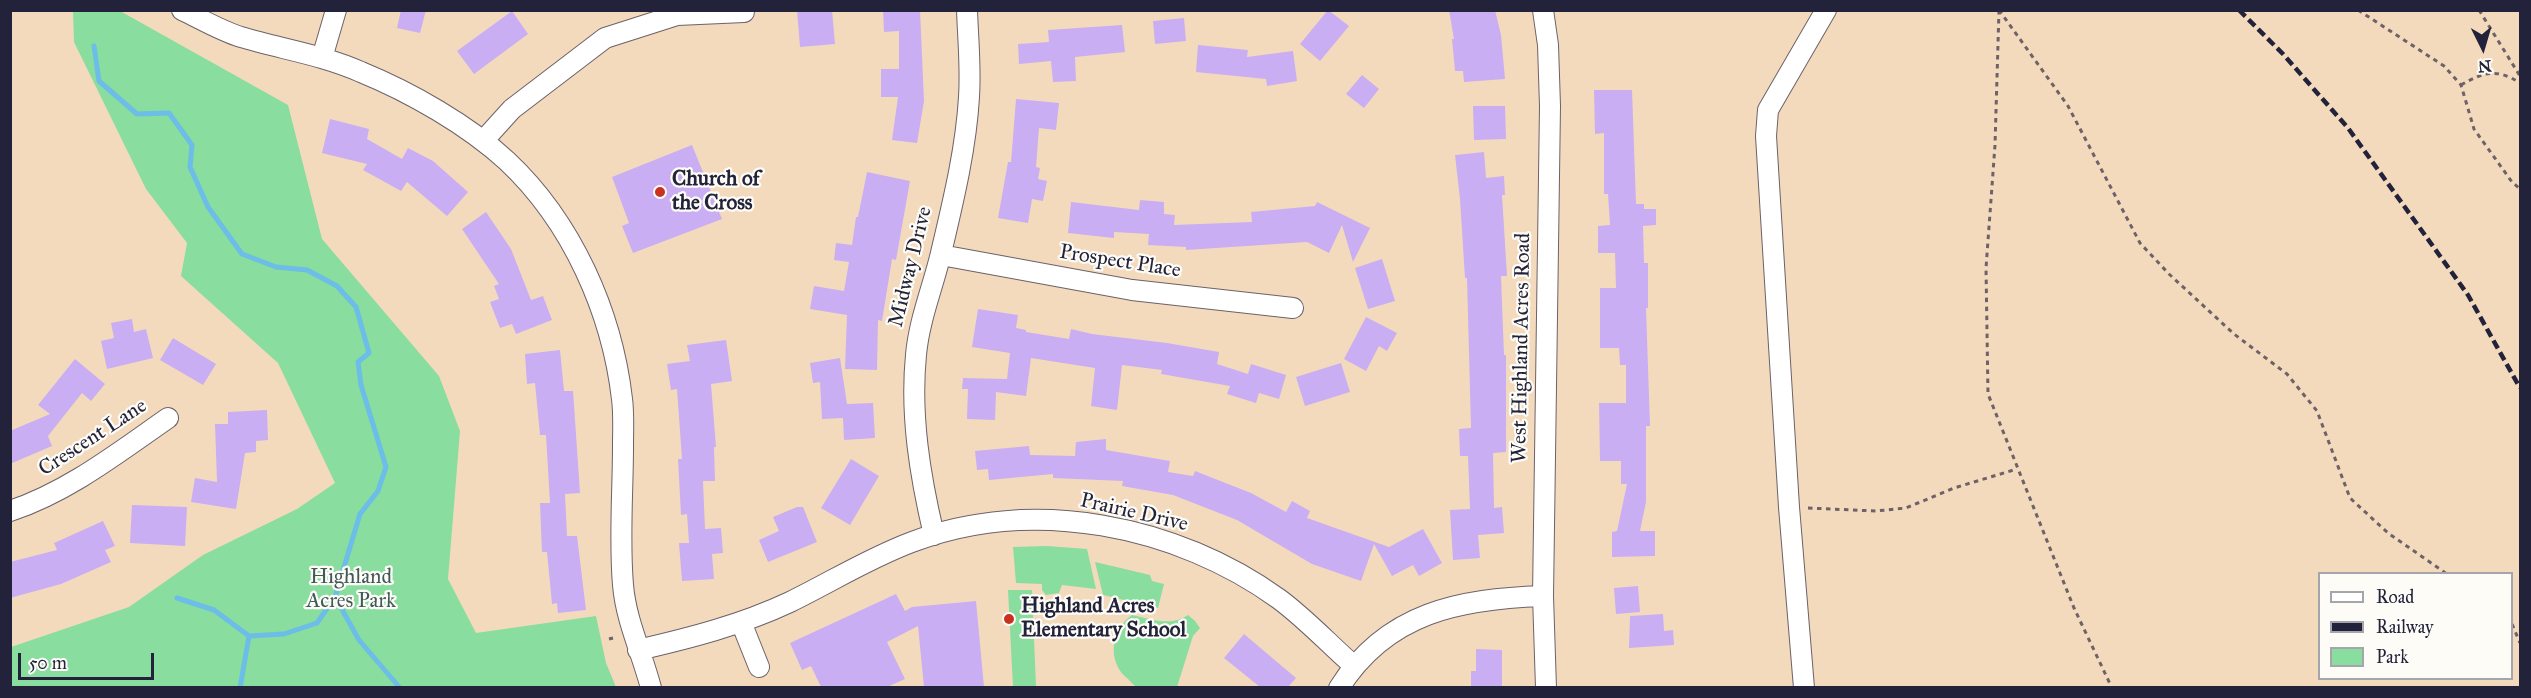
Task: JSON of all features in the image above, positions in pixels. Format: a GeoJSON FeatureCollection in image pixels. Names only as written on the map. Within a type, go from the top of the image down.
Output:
{"type":"FeatureCollection","features":[{"type":"Feature","properties":{"kind":"street"},"geometry":{"type":"LineString","coordinates":[[182,10],[239,36],[322,58],[362,72],[426,104],[483,141],[522,176],[564,233],[587,273],[609,335],[622,402],[623,583],[626,609],[651,687]]}},
{"type":"Feature","properties":{"kind":"street"},"geometry":{"type":"LineString","coordinates":[[322,58],[336,10]]}},
{"type":"Feature","properties":{"kind":"street","name":"Midway Drive"},"geometry":{"type":"LineString","coordinates":[[934,535],[918,454],[915,358],[918,338],[941,255],[966,126],[969,66],[967,10]]}},
{"type":"Feature","properties":{"kind":"street","name":"West Highland Acres Road"},"geometry":{"type":"LineString","coordinates":[[1543,10],[1548,45],[1550,106],[1543,596],[1546,687]]}},
{"type":"Feature","properties":{"kind":"street"},"geometry":{"type":"LineString","coordinates":[[1804,687],[1789,507],[1766,136],[1768,110],[1785,78],[1816,32],[1826,10]]}},
{"type":"Feature","properties":{"kind":"street"},"geometry":{"type":"LineString","coordinates":[[483,141],[512,109],[605,38],[677,15],[744,12]]}},
{"type":"Feature","properties":{"kind":"street","name":"Prospect Place"},"geometry":{"type":"LineString","coordinates":[[941,255],[1132,290],[1293,308]]}},
{"type":"Feature","properties":{"kind":"street","name":"Crescent Lane"},"geometry":{"type":"LineString","coordinates":[[10,511],[37,502],[104,462],[168,418]]}},
{"type":"Feature","properties":{"kind":"street","name":"Prairie Drive"},"geometry":{"type":"LineString","coordinates":[[638,650],[741,622],[790,602],[898,548],[934,535],[986,524],[1059,520],[1106,526],[1176,544],[1230,569],[1279,599],[1354,666]]}},
{"type":"Feature","properties":{"kind":"street"},"geometry":{"type":"LineString","coordinates":[[1339,687],[1354,666],[1394,632],[1441,609],[1483,600],[1543,596]]}},
{"type":"Feature","properties":{"kind":"street"},"geometry":{"type":"LineString","coordinates":[[741,622],[759,667]]}},
{"type":"Feature","properties":{"kind":"path"},"geometry":{"type":"LineString","coordinates":[[1999,10],[1995,145],[1986,268],[1988,394],[2074,608],[2112,687]]}},
{"type":"Feature","properties":{"kind":"path"},"geometry":{"type":"LineString","coordinates":[[1999,10],[2068,106],[2140,243],[2169,274],[2234,334],[2287,374],[2317,411],[2350,498],[2388,533],[2446,572]]}},
{"type":"Feature","properties":{"kind":"path"},"geometry":{"type":"LineString","coordinates":[[2358,10],[2444,66],[2461,86],[2474,129],[2512,182],[2520,189]]}},
{"type":"Feature","properties":{"kind":"path"},"geometry":{"type":"LineString","coordinates":[[2479,10],[2520,76]]}},
{"type":"Feature","properties":{"kind":"path"},"geometry":{"type":"LineString","coordinates":[[2461,86],[2480,74],[2506,74],[2520,83]]}},
{"type":"Feature","properties":{"kind":"path"},"geometry":{"type":"LineString","coordinates":[[1789,507],[1876,511],[1906,508],[1954,488],[2017,469]]}},
{"type":"Feature","properties":{"kind":"path"},"geometry":{"type":"LineString","coordinates":[[2513,628],[2520,643]]}},
{"type":"Feature","properties":{"kind":"green space","name":"Highland Acres Park"},"geometry":{"type":"Polygon","coordinates":[[[73,11],[120,11],[288,105],[322,239],[439,376],[460,431],[448,579],[476,633],[596,616],[606,663],[616,687],[11,687],[11,647],[129,607],[203,555],[297,509],[335,483],[278,363],[181,276],[187,243],[146,189],[74,42],[73,11]]]}},
{"type":"Feature","properties":{"kind":"green space"},"geometry":{"type":"Polygon","coordinates":[[[1047,546],[1087,549],[1096,589],[1062,585],[1059,593],[1046,595],[1042,590],[1042,584],[1016,583],[1013,547],[1047,546]]]}},
{"type":"Feature","properties":{"kind":"green space"},"geometry":{"type":"Polygon","coordinates":[[[1095,562],[1150,575],[1152,581],[1164,584],[1158,608],[1103,595],[1095,562]]]}},
{"type":"Feature","properties":{"kind":"green space"},"geometry":{"type":"Polygon","coordinates":[[[1008,590],[1032,590],[1036,687],[1013,687],[1008,590]]]}},
{"type":"Feature","properties":{"kind":"green space"},"geometry":{"type":"Polygon","coordinates":[[[1132,615],[1154,620],[1175,621],[1188,615],[1200,628],[1193,636],[1177,687],[1139,688],[1121,672],[1114,656],[1114,647],[1119,629],[1132,615]]]}},
{"type":"Feature","properties":{"kind":"building"},"geometry":{"type":"Polygon","coordinates":[[[401,10],[426,10],[420,33],[397,28],[401,10]]]}},
{"type":"Feature","properties":{"kind":"building"},"geometry":{"type":"Polygon","coordinates":[[[797,10],[832,10],[835,44],[800,47],[797,10]]]}},
{"type":"Feature","properties":{"kind":"building"},"geometry":{"type":"Polygon","coordinates":[[[883,10],[920,10],[924,101],[917,143],[892,140],[898,97],[881,97],[881,69],[899,69],[899,31],[884,32],[883,10]]]}},
{"type":"Feature","properties":{"kind":"building"},"geometry":{"type":"Polygon","coordinates":[[[1328,10],[1349,26],[1320,61],[1300,44],[1328,10]]]}},
{"type":"Feature","properties":{"kind":"building"},"geometry":{"type":"Polygon","coordinates":[[[1449,10],[1495,10],[1501,35],[1505,79],[1464,82],[1463,71],[1455,71],[1452,39],[1454,39],[1449,10]]]}},
{"type":"Feature","properties":{"kind":"building"},"geometry":{"type":"Polygon","coordinates":[[[512,11],[528,34],[474,74],[457,51],[512,11]]]}},
{"type":"Feature","properties":{"kind":"building"},"geometry":{"type":"Polygon","coordinates":[[[1184,18],[1186,41],[1155,44],[1153,21],[1184,18]]]}},
{"type":"Feature","properties":{"kind":"building"},"geometry":{"type":"Polygon","coordinates":[[[1122,25],[1125,52],[1075,57],[1076,81],[1053,82],[1051,61],[1019,64],[1018,44],[1049,42],[1048,30],[1122,25]]]}},
{"type":"Feature","properties":{"kind":"building"},"geometry":{"type":"Polygon","coordinates":[[[1198,45],[1248,50],[1247,57],[1293,51],[1297,81],[1267,86],[1266,79],[1196,72],[1198,45]]]}},
{"type":"Feature","properties":{"kind":"building"},"geometry":{"type":"Polygon","coordinates":[[[1362,75],[1379,89],[1364,108],[1346,94],[1362,75]]]}},
{"type":"Feature","properties":{"kind":"building"},"geometry":{"type":"Polygon","coordinates":[[[1594,90],[1632,90],[1636,204],[1644,204],[1644,209],[1656,209],[1656,225],[1643,226],[1644,263],[1648,263],[1648,308],[1646,308],[1650,426],[1646,426],[1646,502],[1640,531],[1655,531],[1655,556],[1612,557],[1612,532],[1617,531],[1627,484],[1621,484],[1621,461],[1600,461],[1599,403],[1626,403],[1626,365],[1620,365],[1619,348],[1600,348],[1600,288],[1616,288],[1615,253],[1598,253],[1598,226],[1610,225],[1608,194],[1604,194],[1604,133],[1595,134],[1594,90]]]}},
{"type":"Feature","properties":{"kind":"building"},"geometry":{"type":"Polygon","coordinates":[[[1016,99],[1059,103],[1056,130],[1039,128],[1036,167],[1040,168],[1038,179],[1047,181],[1043,201],[1032,199],[1028,223],[998,218],[1008,162],[1011,162],[1016,99]]]}},
{"type":"Feature","properties":{"kind":"building"},"geometry":{"type":"Polygon","coordinates":[[[1473,106],[1505,106],[1506,139],[1474,140],[1473,106]]]}},
{"type":"Feature","properties":{"kind":"building"},"geometry":{"type":"Polygon","coordinates":[[[330,119],[369,129],[367,139],[402,159],[408,148],[433,161],[468,192],[447,216],[407,182],[401,191],[363,170],[367,164],[322,153],[330,119]]]}},
{"type":"Feature","properties":{"kind":"building"},"geometry":{"type":"Polygon","coordinates":[[[692,145],[722,219],[633,253],[622,226],[629,223],[612,177],[692,145]]]}},
{"type":"Feature","properties":{"kind":"building"},"geometry":{"type":"Polygon","coordinates":[[[1484,152],[1486,178],[1504,176],[1505,195],[1502,195],[1507,276],[1501,276],[1504,355],[1506,355],[1506,452],[1493,453],[1494,508],[1502,507],[1504,533],[1478,535],[1480,558],[1453,560],[1450,510],[1470,509],[1468,456],[1460,456],[1459,429],[1471,428],[1467,278],[1465,278],[1455,155],[1484,152]]]}},
{"type":"Feature","properties":{"kind":"building"},"geometry":{"type":"Polygon","coordinates":[[[867,172],[910,181],[896,260],[892,259],[882,321],[878,320],[877,370],[845,369],[847,315],[810,309],[814,286],[844,291],[849,262],[834,260],[836,243],[852,245],[867,172]]]}},
{"type":"Feature","properties":{"kind":"building"},"geometry":{"type":"Polygon","coordinates":[[[1140,200],[1164,202],[1164,214],[1175,215],[1174,225],[1252,222],[1251,212],[1315,206],[1317,202],[1370,228],[1353,262],[1342,225],[1329,253],[1307,242],[1186,250],[1186,247],[1148,245],[1149,234],[1114,232],[1114,238],[1068,233],[1071,202],[1139,210],[1140,200]]]}},
{"type":"Feature","properties":{"kind":"building"},"geometry":{"type":"Polygon","coordinates":[[[486,212],[511,249],[531,300],[543,296],[552,320],[516,334],[512,324],[500,328],[490,302],[499,299],[494,286],[499,284],[462,229],[486,212]]]}},
{"type":"Feature","properties":{"kind":"building"},"geometry":{"type":"Polygon","coordinates":[[[1382,259],[1395,301],[1368,309],[1355,268],[1382,259]]]}},
{"type":"Feature","properties":{"kind":"building"},"geometry":{"type":"Polygon","coordinates":[[[978,309],[1018,315],[1016,328],[1026,330],[1026,332],[1069,339],[1071,329],[1092,334],[1167,343],[1219,352],[1217,364],[1248,374],[1251,364],[1286,375],[1279,399],[1259,393],[1256,403],[1227,394],[1230,386],[1161,374],[1162,370],[1122,365],[1117,410],[1091,406],[1095,368],[1031,358],[1026,396],[996,392],[995,420],[967,419],[968,389],[962,389],[963,378],[1007,379],[1010,353],[972,347],[978,309]]]}},
{"type":"Feature","properties":{"kind":"building"},"geometry":{"type":"Polygon","coordinates":[[[1366,317],[1397,333],[1387,351],[1379,346],[1366,371],[1344,359],[1366,317]]]}},
{"type":"Feature","properties":{"kind":"building"},"geometry":{"type":"Polygon","coordinates":[[[132,319],[134,332],[146,329],[153,358],[107,369],[101,341],[114,338],[111,323],[132,319]]]}},
{"type":"Feature","properties":{"kind":"building"},"geometry":{"type":"Polygon","coordinates":[[[173,338],[216,364],[203,385],[160,360],[173,338]]]}},
{"type":"Feature","properties":{"kind":"building"},"geometry":{"type":"Polygon","coordinates":[[[726,340],[732,381],[711,384],[716,447],[714,447],[715,481],[703,481],[705,529],[721,528],[723,553],[712,554],[714,579],[682,581],[679,543],[689,543],[687,514],[681,515],[678,459],[682,459],[677,389],[671,390],[667,364],[690,361],[687,345],[726,340]]]}},
{"type":"Feature","properties":{"kind":"building"},"geometry":{"type":"Polygon","coordinates":[[[560,350],[564,391],[573,391],[580,493],[565,494],[567,536],[577,536],[586,610],[558,613],[557,603],[552,604],[547,552],[542,552],[540,503],[550,503],[546,435],[540,435],[535,383],[527,384],[525,354],[560,350]]]}},
{"type":"Feature","properties":{"kind":"building"},"geometry":{"type":"Polygon","coordinates":[[[840,358],[847,404],[873,403],[875,438],[844,440],[843,418],[822,419],[820,382],[813,383],[810,363],[840,358]]]}},
{"type":"Feature","properties":{"kind":"building"},"geometry":{"type":"Polygon","coordinates":[[[75,359],[105,384],[91,401],[82,393],[48,436],[52,446],[10,464],[10,431],[50,414],[38,405],[75,359]]]}},
{"type":"Feature","properties":{"kind":"building"},"geometry":{"type":"Polygon","coordinates":[[[1341,363],[1350,392],[1305,406],[1296,377],[1341,363]]]}},
{"type":"Feature","properties":{"kind":"building"},"geometry":{"type":"Polygon","coordinates":[[[267,410],[268,440],[256,441],[256,452],[245,453],[236,509],[191,502],[195,478],[217,482],[215,424],[228,424],[228,412],[267,410]]]}},
{"type":"Feature","properties":{"kind":"building"},"geometry":{"type":"Polygon","coordinates":[[[1106,439],[1106,450],[1170,461],[1168,472],[1193,476],[1195,471],[1251,493],[1286,512],[1292,501],[1310,511],[1307,518],[1389,547],[1423,529],[1442,563],[1419,576],[1413,565],[1392,576],[1374,544],[1361,581],[1312,564],[1237,520],[1173,495],[1122,486],[1123,481],[1053,478],[1053,474],[989,480],[988,469],[977,470],[975,451],[1029,446],[1030,455],[1075,456],[1076,442],[1106,439]]]}},
{"type":"Feature","properties":{"kind":"building"},"geometry":{"type":"Polygon","coordinates":[[[851,459],[879,476],[850,525],[821,508],[851,459]]]}},
{"type":"Feature","properties":{"kind":"building"},"geometry":{"type":"Polygon","coordinates":[[[132,505],[187,507],[185,546],[130,543],[132,505]]]}},
{"type":"Feature","properties":{"kind":"building"},"geometry":{"type":"Polygon","coordinates":[[[797,507],[803,507],[817,542],[768,562],[759,540],[779,531],[773,517],[797,507]]]}},
{"type":"Feature","properties":{"kind":"building"},"geometry":{"type":"Polygon","coordinates":[[[103,521],[115,546],[105,550],[111,562],[61,584],[10,598],[10,562],[57,550],[54,543],[103,521]]]}},
{"type":"Feature","properties":{"kind":"building"},"geometry":{"type":"Polygon","coordinates":[[[1638,586],[1640,612],[1616,614],[1614,588],[1638,586]]]}},
{"type":"Feature","properties":{"kind":"building"},"geometry":{"type":"Polygon","coordinates":[[[896,594],[905,611],[912,607],[976,601],[984,687],[924,687],[918,626],[887,642],[905,679],[887,687],[821,687],[811,666],[802,670],[790,643],[896,594]]]}},
{"type":"Feature","properties":{"kind":"building"},"geometry":{"type":"Polygon","coordinates":[[[1663,614],[1664,631],[1673,630],[1674,645],[1629,648],[1630,616],[1663,614]]]}},
{"type":"Feature","properties":{"kind":"building"},"geometry":{"type":"Polygon","coordinates":[[[1244,634],[1296,678],[1288,687],[1260,687],[1224,658],[1244,634]]]}},
{"type":"Feature","properties":{"kind":"building"},"geometry":{"type":"Polygon","coordinates":[[[1476,649],[1502,650],[1502,687],[1471,687],[1471,671],[1476,671],[1476,649]]]}},
{"type":"Feature","properties":{"kind":"waterway"},"geometry":{"type":"LineString","coordinates":[[94,46],[99,81],[137,114],[169,113],[192,145],[190,167],[208,207],[242,254],[276,267],[307,270],[337,286],[356,307],[369,353],[358,362],[361,385],[386,467],[378,491],[360,514],[335,597],[359,640],[400,688]]}},
{"type":"Feature","properties":{"kind":"waterway"},"geometry":{"type":"LineString","coordinates":[[177,598],[214,610],[249,636],[284,634],[317,623],[335,597]]}},
{"type":"Feature","properties":{"kind":"waterway"},"geometry":{"type":"LineString","coordinates":[[240,688],[249,636]]}},
{"type":"Feature","properties":{"kind":"railway"},"geometry":{"type":"LineString","coordinates":[[2239,10],[2283,54],[2348,128],[2468,295],[2520,388]]}},
{"type":"Feature","properties":{"kind":"place","name":"Church of the Cross"},"geometry":{"type":"Point","coordinates":[660,192]}},
{"type":"Feature","properties":{"kind":"place","name":"Highland Acres Elementary School"},"geometry":{"type":"Point","coordinates":[1009,619]}}]}
